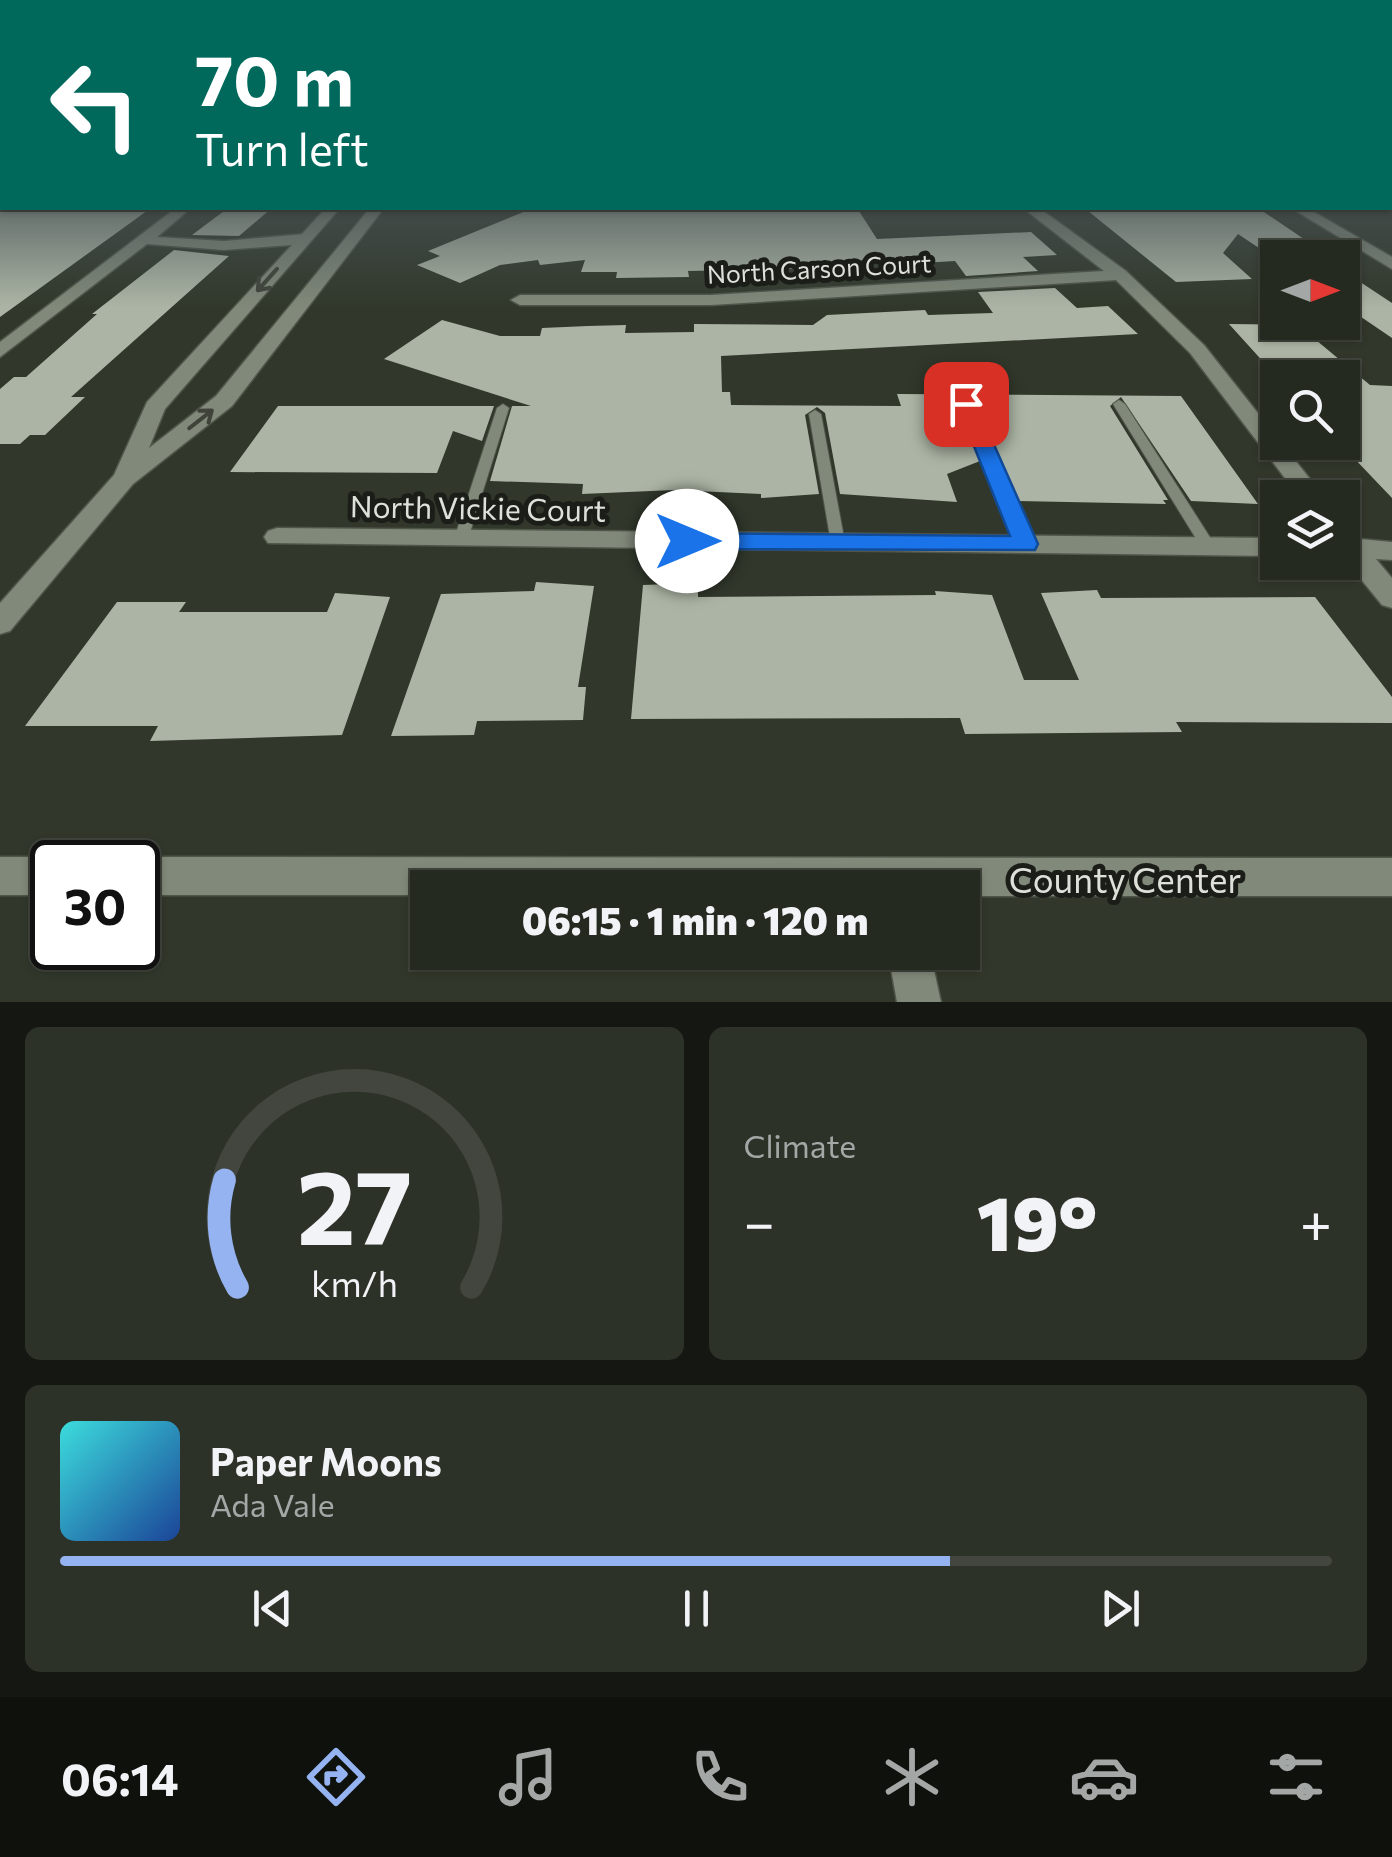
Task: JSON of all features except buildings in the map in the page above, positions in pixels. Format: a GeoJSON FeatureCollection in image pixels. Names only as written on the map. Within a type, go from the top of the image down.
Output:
{"type":"FeatureCollection","features":[{"type":"Feature","properties":{"kind":"street"},"geometry":{"type":"LineString","coordinates":[[0,351],[177,214]]}},
{"type":"Feature","properties":{"kind":"street"},"geometry":{"type":"LineString","coordinates":[[124,478],[155,406],[328,214]]}},
{"type":"Feature","properties":{"kind":"street"},"geometry":{"type":"LineString","coordinates":[[0,623],[124,478],[224,401],[372,214]]}},
{"type":"Feature","properties":{"kind":"street"},"geometry":{"type":"LineString","coordinates":[[1038,214],[1120,275],[1197,350],[1299,480]]}},
{"type":"Feature","properties":{"kind":"street"},"geometry":{"type":"LineString","coordinates":[[1308,214],[1392,264]]}},
{"type":"Feature","properties":{"kind":"street"},"geometry":{"type":"LineString","coordinates":[[144,239],[164,243],[304,239]]}},
{"type":"Feature","properties":{"kind":"street","name":"North Carson Court"},"geometry":{"type":"LineString","coordinates":[[520,300],[711,300],[1120,275]]}},
{"type":"Feature","properties":{"kind":"street","name":"North Vickie Court"},"geometry":{"type":"LineString","coordinates":[[277,537],[1260,547]]}},
{"type":"Feature","properties":{"kind":"street"},"geometry":{"type":"LineString","coordinates":[[1360,545],[1392,551]]}},
{"type":"Feature","properties":{"kind":"street"},"geometry":{"type":"LineString","coordinates":[[1360,560],[1392,598]]}},
{"type":"Feature","properties":{"kind":"street"},"geometry":{"type":"LineString","coordinates":[[0,876],[30,876]]}},
{"type":"Feature","properties":{"kind":"street","name":"County Center"},"geometry":{"type":"LineString","coordinates":[[160,876],[410,879]]}},
{"type":"Feature","properties":{"kind":"street","name":"County Center"},"geometry":{"type":"LineString","coordinates":[[980,882],[1392,877]]}},
{"type":"Feature","properties":{"kind":"street"},"geometry":{"type":"LineString","coordinates":[[913,970],[919,1002]]}},
{"type":"Feature","properties":{"kind":"lane"},"geometry":{"type":"LineString","coordinates":[[966,404],[1026,544]]}},
{"type":"Feature","properties":{"kind":"lane"},"geometry":{"type":"LineString","coordinates":[[1120,404],[1208,546]]}},
{"type":"Feature","properties":{"kind":"lane"},"geometry":{"type":"LineString","coordinates":[[461,539],[503,408]]}},
{"type":"Feature","properties":{"kind":"lane"},"geometry":{"type":"LineString","coordinates":[[815,414],[838,543]]}},
{"type":"Feature","properties":{"kind":"route"},"geometry":{"type":"LineString","coordinates":[[687,541],[1026,544],[966,404]]}}]}
